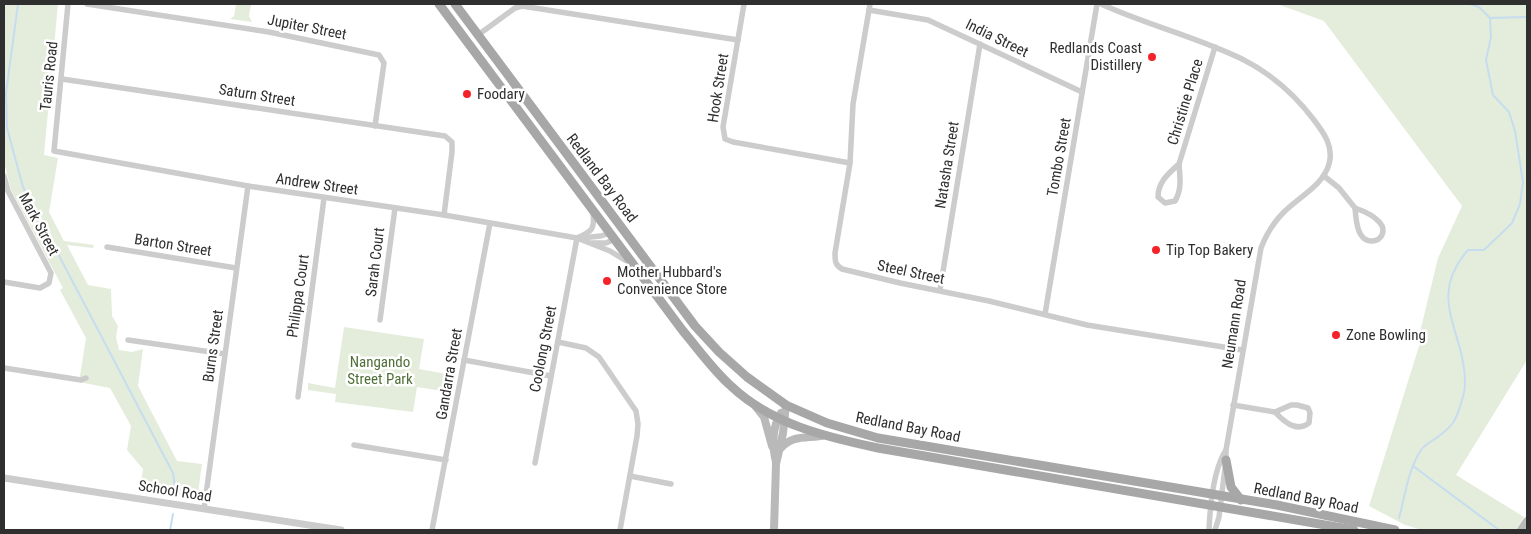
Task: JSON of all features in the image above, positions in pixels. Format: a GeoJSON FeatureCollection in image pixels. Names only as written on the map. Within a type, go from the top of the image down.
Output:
{"type":"FeatureCollection","features":[{"type":"Feature","properties":{"kind":"main road","name":"Redland Bay Road"},"geometry":{"type":"LineString","coordinates":[[439,4],[683,331],[718,374],[756,406],[781,420],[826,435],[878,448],[1354,530]]}},
{"type":"Feature","properties":{"kind":"main road","name":"Redland Bay Road"},"geometry":{"type":"LineString","coordinates":[[455,4],[694,326],[747,378],[786,405],[827,423],[878,438],[1322,514],[1394,530]]}},
{"type":"Feature","properties":{"kind":"main road"},"geometry":{"type":"LineString","coordinates":[[612,236],[623,229]]}},
{"type":"Feature","properties":{"kind":"main road"},"geometry":{"type":"LineString","coordinates":[[774,530],[777,450],[781,420],[786,405]]}},
{"type":"Feature","properties":{"kind":"main road"},"geometry":{"type":"LineString","coordinates":[[756,406],[764,417],[767,433],[777,450]]}},
{"type":"Feature","properties":{"kind":"main road"},"geometry":{"type":"LineString","coordinates":[[777,450],[792,439],[826,435]]}},
{"type":"Feature","properties":{"kind":"main road"},"geometry":{"type":"LineString","coordinates":[[1226,460],[1231,487],[1241,500]]}},
{"type":"Feature","properties":{"kind":"main road"},"geometry":{"type":"LineString","coordinates":[[1522,530],[1527,521]]}},
{"type":"Feature","properties":{"kind":"street","name":"Tauris Road"},"geometry":{"type":"LineString","coordinates":[[54,151],[68,4]]}},
{"type":"Feature","properties":{"kind":"street","name":"Jupiter Street"},"geometry":{"type":"LineString","coordinates":[[87,4],[269,32],[375,53],[379,55],[384,63],[375,126]]}},
{"type":"Feature","properties":{"kind":"street","name":"Hook Street"},"geometry":{"type":"LineString","coordinates":[[744,4],[723,127],[725,139],[850,163]]}},
{"type":"Feature","properties":{"kind":"street","name":"Tombo Street"},"geometry":{"type":"LineString","coordinates":[[1044,314],[1097,4]]}},
{"type":"Feature","properties":{"kind":"street"},"geometry":{"type":"LineString","coordinates":[[1101,4],[1129,17],[1215,47],[1243,59],[1260,69],[1286,89],[1308,112],[1322,131],[1330,148],[1329,164],[1324,176],[1339,188],[1355,208],[1357,222],[1365,240],[1378,240],[1382,236],[1383,231],[1380,221],[1355,208]]}},
{"type":"Feature","properties":{"kind":"street"},"geometry":{"type":"LineString","coordinates":[[478,35],[515,8],[522,6],[738,40]]}},
{"type":"Feature","properties":{"kind":"street","name":"India Street"},"geometry":{"type":"LineString","coordinates":[[870,7],[928,20],[1082,92]]}},
{"type":"Feature","properties":{"kind":"street","name":"Steel Street"},"geometry":{"type":"LineString","coordinates":[[870,7],[853,104],[850,163],[835,253],[837,266],[842,269],[890,281],[940,290],[1087,325],[1242,350]]}},
{"type":"Feature","properties":{"kind":"street","name":"Natasha Street"},"geometry":{"type":"LineString","coordinates":[[940,290],[980,44]]}},
{"type":"Feature","properties":{"kind":"street","name":"Christine Place"},"geometry":{"type":"LineString","coordinates":[[1179,164],[1165,177],[1158,190],[1158,197],[1165,203],[1175,201],[1179,194],[1181,187],[1179,164],[1215,47]]}},
{"type":"Feature","properties":{"kind":"street","name":"Saturn Street"},"geometry":{"type":"LineString","coordinates":[[62,79],[445,136],[452,142],[452,152],[444,216]]}},
{"type":"Feature","properties":{"kind":"street","name":"Andrew Street"},"geometry":{"type":"LineString","coordinates":[[54,151],[248,186],[577,238],[623,258],[637,271]]}},
{"type":"Feature","properties":{"kind":"street","name":"Mark Street"},"geometry":{"type":"LineString","coordinates":[[4,176],[6,191],[51,273],[48,283],[40,288],[4,282]]}},
{"type":"Feature","properties":{"kind":"street","name":"Neumann Road"},"geometry":{"type":"LineString","coordinates":[[1217,496],[1226,460],[1233,405],[1257,261],[1265,238],[1282,213],[1324,176]]}},
{"type":"Feature","properties":{"kind":"street","name":"Burns Street"},"geometry":{"type":"LineString","coordinates":[[204,509],[248,186]]}},
{"type":"Feature","properties":{"kind":"street","name":"Philippa Court"},"geometry":{"type":"LineString","coordinates":[[298,397],[324,198]]}},
{"type":"Feature","properties":{"kind":"street","name":"Sarah Court"},"geometry":{"type":"LineString","coordinates":[[380,320],[394,208]]}},
{"type":"Feature","properties":{"kind":"street"},"geometry":{"type":"LineString","coordinates":[[577,238],[592,230],[594,226],[592,210]]}},
{"type":"Feature","properties":{"kind":"street","name":"Gandarra Street"},"geometry":{"type":"LineString","coordinates":[[432,530],[490,223]]}},
{"type":"Feature","properties":{"kind":"street","name":"Andrew Street"},"geometry":{"type":"LineString","coordinates":[[577,238],[612,236]]}},
{"type":"Feature","properties":{"kind":"street","name":"Andrew Street"},"geometry":{"type":"LineString","coordinates":[[588,242],[606,243],[612,236]]}},
{"type":"Feature","properties":{"kind":"street","name":"Coolong Street"},"geometry":{"type":"LineString","coordinates":[[535,464],[577,238]]}},
{"type":"Feature","properties":{"kind":"street","name":"Barton Street"},"geometry":{"type":"LineString","coordinates":[[107,247],[236,268]]}},
{"type":"Feature","properties":{"kind":"street"},"geometry":{"type":"LineString","coordinates":[[128,340],[225,354]]}},
{"type":"Feature","properties":{"kind":"street"},"geometry":{"type":"LineString","coordinates":[[558,342],[592,351],[599,357],[636,411],[638,424],[620,530]]}},
{"type":"Feature","properties":{"kind":"street"},"geometry":{"type":"LineString","coordinates":[[464,360],[550,376]]}},
{"type":"Feature","properties":{"kind":"street"},"geometry":{"type":"LineString","coordinates":[[4,368],[81,380],[86,378]]}},
{"type":"Feature","properties":{"kind":"street"},"geometry":{"type":"LineString","coordinates":[[1233,405],[1276,412],[1291,405],[1297,405],[1308,408],[1311,418],[1306,426],[1297,427],[1283,421],[1276,412]]}},
{"type":"Feature","properties":{"kind":"street"},"geometry":{"type":"LineString","coordinates":[[354,445],[446,460]]}},
{"type":"Feature","properties":{"kind":"street","name":"Neumann Road"},"geometry":{"type":"LineString","coordinates":[[1216,507],[1220,459],[1226,450]]}},
{"type":"Feature","properties":{"kind":"street"},"geometry":{"type":"LineString","coordinates":[[630,476],[671,484]]}},
{"type":"Feature","properties":{"kind":"street","name":"School Road"},"geometry":{"type":"LineString","coordinates":[[4,478],[341,530]]}},
{"type":"Feature","properties":{"kind":"street"},"geometry":{"type":"LineString","coordinates":[[1209,530],[1216,507]]}},
{"type":"Feature","properties":{"kind":"street"},"geometry":{"type":"LineString","coordinates":[[1215,530],[1216,507]]}},
{"type":"Feature","properties":{"kind":"green space"},"geometry":{"type":"Polygon","coordinates":[[[4,4],[58,4],[44,155],[58,158],[49,212],[64,241],[94,245],[93,248],[67,245],[88,285],[111,289],[112,316],[118,326],[116,337],[119,350],[132,352],[143,349],[138,386],[177,461],[202,464],[198,493],[195,497],[140,489],[143,469],[127,450],[131,426],[110,388],[79,382],[86,338],[60,290],[63,288],[11,190],[4,162],[4,4]]]}},
{"type":"Feature","properties":{"kind":"green space"},"geometry":{"type":"Polygon","coordinates":[[[236,4],[251,4],[249,16],[252,22],[230,19],[234,16],[236,4]]]}},
{"type":"Feature","properties":{"kind":"green space"},"geometry":{"type":"Polygon","coordinates":[[[1277,4],[1527,4],[1527,360],[1456,475],[1524,517],[1516,530],[1422,530],[1405,525],[1369,506],[1420,343],[1420,332],[1438,258],[1462,206],[1324,21],[1277,4]]]}},
{"type":"Feature","properties":{"kind":"green space","name":"Nangando Street Park"},"geometry":{"type":"Polygon","coordinates":[[[344,327],[424,339],[419,369],[452,375],[449,392],[417,387],[413,412],[335,402],[336,394],[308,390],[308,383],[335,388],[344,327]]]}},
{"type":"Feature","properties":{"kind":"waterway"},"geometry":{"type":"LineString","coordinates":[[18,4],[6,93],[7,128],[23,187],[173,473],[176,494]]}},
{"type":"Feature","properties":{"kind":"waterway"},"geometry":{"type":"LineString","coordinates":[[1399,518],[1410,475],[1421,450],[1453,423],[1464,393],[1464,365],[1448,300],[1450,284],[1456,268],[1468,250],[1484,250],[1512,223],[1520,204],[1523,182],[1515,131],[1509,112],[1493,95],[1486,60],[1491,37],[1490,18],[1479,7],[1470,4]]}},
{"type":"Feature","properties":{"kind":"waterway"},"geometry":{"type":"LineString","coordinates":[[1490,18],[1527,17]]}},
{"type":"Feature","properties":{"kind":"waterway"},"geometry":{"type":"LineString","coordinates":[[1413,466],[1499,530]]}},
{"type":"Feature","properties":{"kind":"waterway"},"geometry":{"type":"LineString","coordinates":[[170,530],[173,514]]}},
{"type":"Feature","properties":{"kind":"place","name":"Redlands Coast Distillery"},"geometry":{"type":"Point","coordinates":[1152,57]}},
{"type":"Feature","properties":{"kind":"place","name":"Foodary"},"geometry":{"type":"Point","coordinates":[467,94]}},
{"type":"Feature","properties":{"kind":"place","name":"Tip Top Bakery"},"geometry":{"type":"Point","coordinates":[1156,250]}},
{"type":"Feature","properties":{"kind":"place","name":"Mother Hubbard's Convenience Store"},"geometry":{"type":"Point","coordinates":[607,281]}},
{"type":"Feature","properties":{"kind":"place","name":"Zone Bowling"},"geometry":{"type":"Point","coordinates":[1336,335]}}]}
